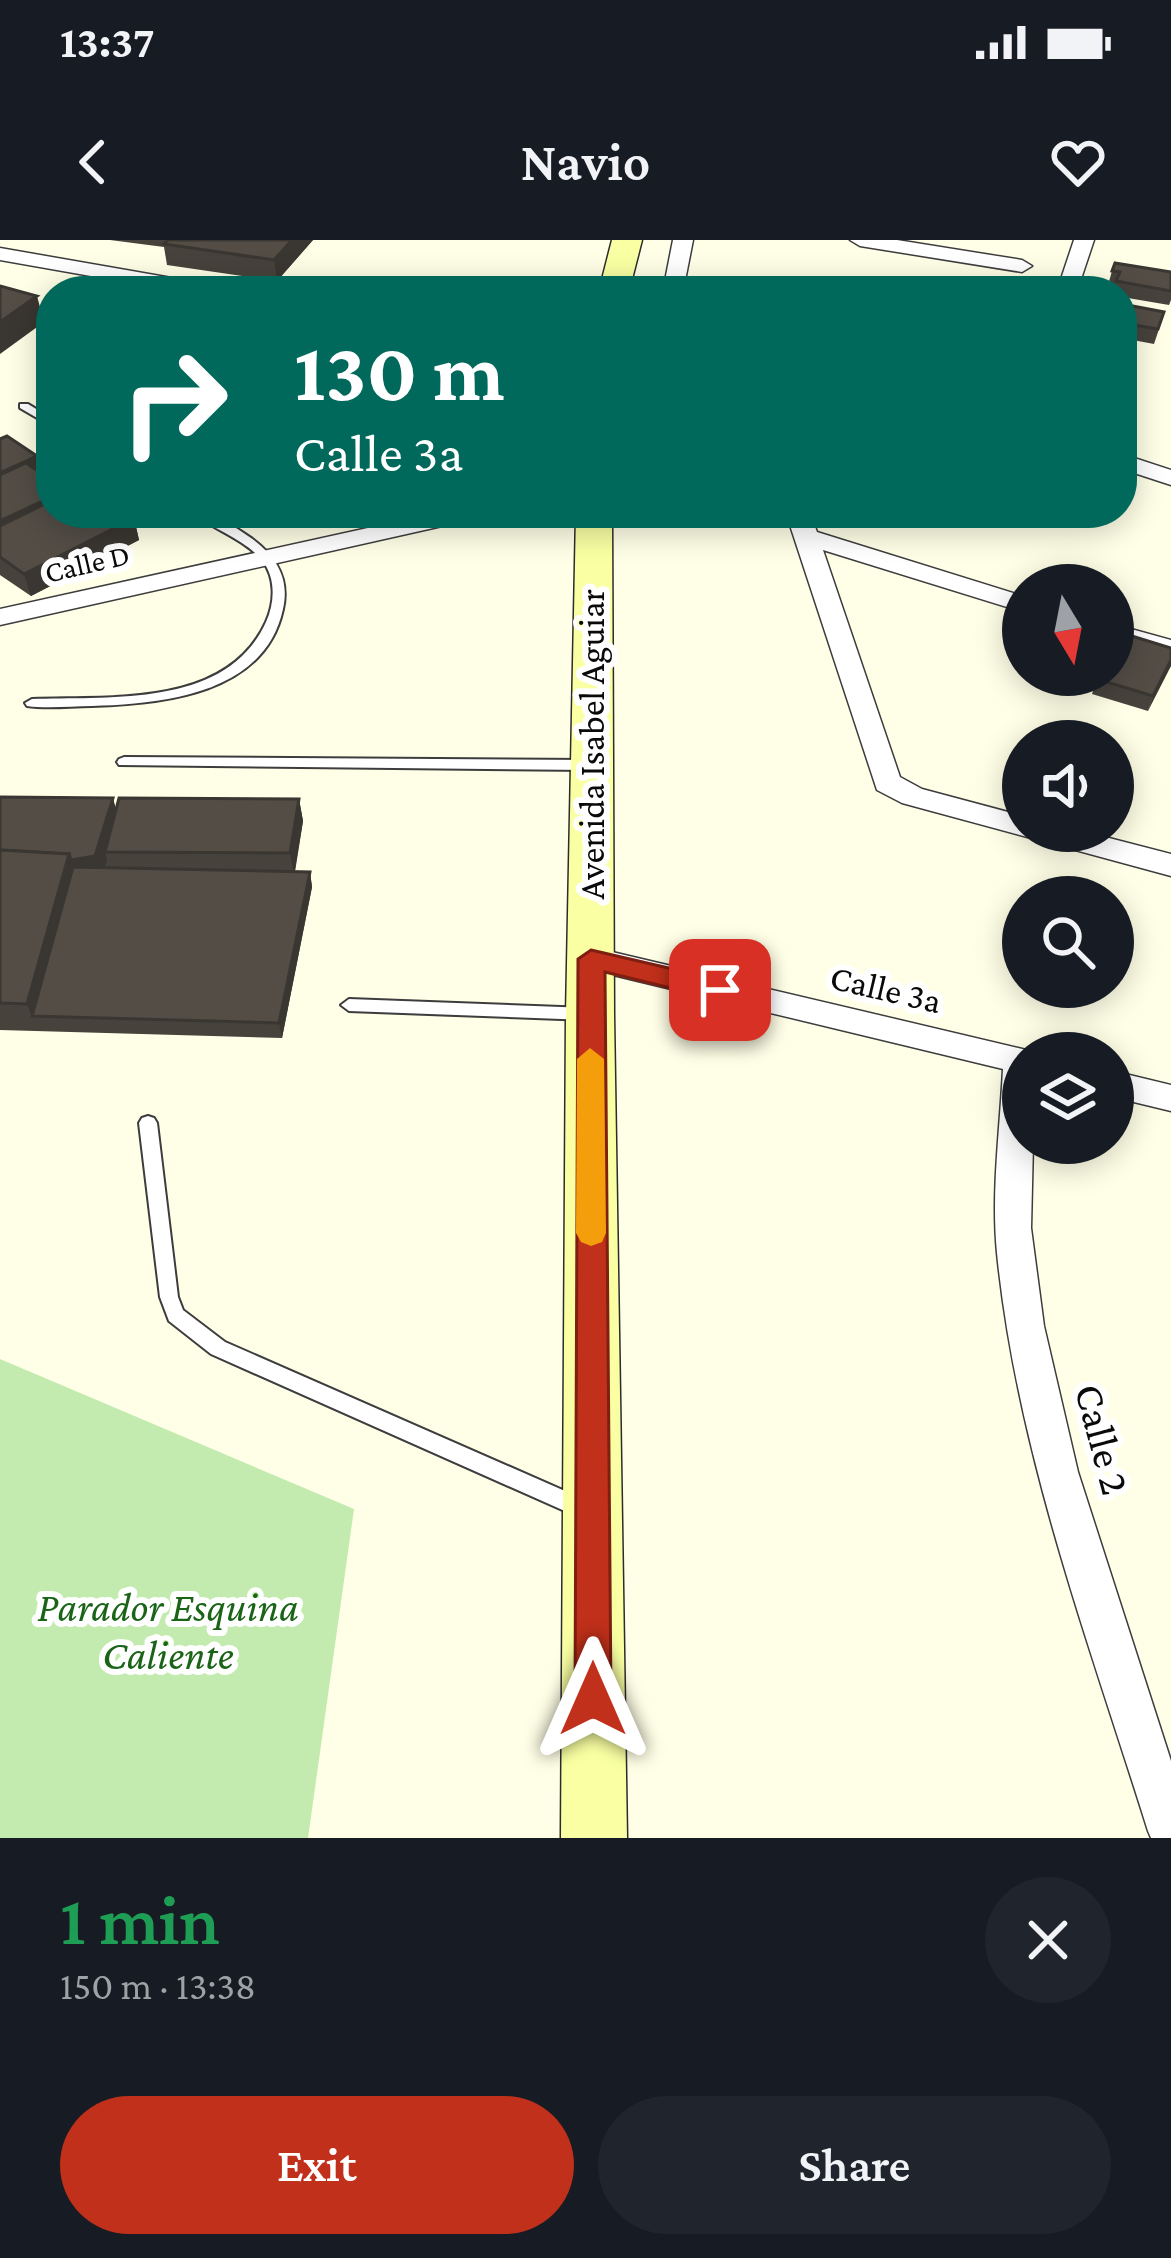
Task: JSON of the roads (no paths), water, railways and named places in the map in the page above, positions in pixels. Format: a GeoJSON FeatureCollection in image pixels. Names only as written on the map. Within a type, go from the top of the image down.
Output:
{"type":"FeatureCollection","features":[{"type":"Feature","properties":{"kind":"main road"},"geometry":{"type":"LineString","coordinates":[[618,276],[627,240]]}},
{"type":"Feature","properties":{"kind":"main road","name":"Avenida Isabel Aguiar"},"geometry":{"type":"LineString","coordinates":[[594,528],[590,1014],[594,1838]]}},
{"type":"Feature","properties":{"kind":"street"},"geometry":{"type":"LineString","coordinates":[[676,276],[683,240]]}},
{"type":"Feature","properties":{"kind":"street"},"geometry":{"type":"LineString","coordinates":[[860,240],[1022,266]]}},
{"type":"Feature","properties":{"kind":"street"},"geometry":{"type":"LineString","coordinates":[[1072,276],[1084,240]]}},
{"type":"Feature","properties":{"kind":"street"},"geometry":{"type":"LineString","coordinates":[[0,254],[126,276]]}},
{"type":"Feature","properties":{"kind":"street"},"geometry":{"type":"LineString","coordinates":[[1137,466],[1171,478]]}},
{"type":"Feature","properties":{"kind":"street","name":"Calle D"},"geometry":{"type":"LineString","coordinates":[[0,617],[386,528]]}},
{"type":"Feature","properties":{"kind":"street"},"geometry":{"type":"LineString","coordinates":[[802,528],[887,784],[912,796],[1002,820]]}},
{"type":"Feature","properties":{"kind":"street"},"geometry":{"type":"LineString","coordinates":[[812,528],[1002,596]]}},
{"type":"Feature","properties":{"kind":"street"},"geometry":{"type":"LineString","coordinates":[[1134,638],[1171,649]]}},
{"type":"Feature","properties":{"kind":"street"},"geometry":{"type":"LineString","coordinates":[[1122,852],[1171,865]]}},
{"type":"Feature","properties":{"kind":"street","name":"Calle 3a"},"geometry":{"type":"LineString","coordinates":[[591,959],[1002,1056]]}},
{"type":"Feature","properties":{"kind":"street"},"geometry":{"type":"LineString","coordinates":[[1134,1089],[1171,1098]]}},
{"type":"Feature","properties":{"kind":"street","name":"Calle 2"},"geometry":{"type":"LineString","coordinates":[[1018,1164],[1015,1247],[1031,1360],[1068,1499],[1171,1831]]}},
{"type":"Feature","properties":{"kind":"lane"},"geometry":{"type":"LineString","coordinates":[[24,406],[36,414]]}},
{"type":"Feature","properties":{"kind":"lane"},"geometry":{"type":"LineString","coordinates":[[32,703],[140,698],[207,687],[253,660],[273,624],[283,588],[268,556],[223,528]]}},
{"type":"Feature","properties":{"kind":"lane"},"geometry":{"type":"LineString","coordinates":[[124,762],[591,765]]}},
{"type":"Feature","properties":{"kind":"lane"},"geometry":{"type":"LineString","coordinates":[[349,1005],[590,1014]]}},
{"type":"Feature","properties":{"kind":"lane"},"geometry":{"type":"LineString","coordinates":[[148,1123],[169,1297],[176,1315],[218,1348],[592,1513]]}},
{"type":"Feature","properties":{"kind":"park label","name":"Parador Esquina Caliente"},"geometry":{"type":"Point","coordinates":[168,1630]}}]}
